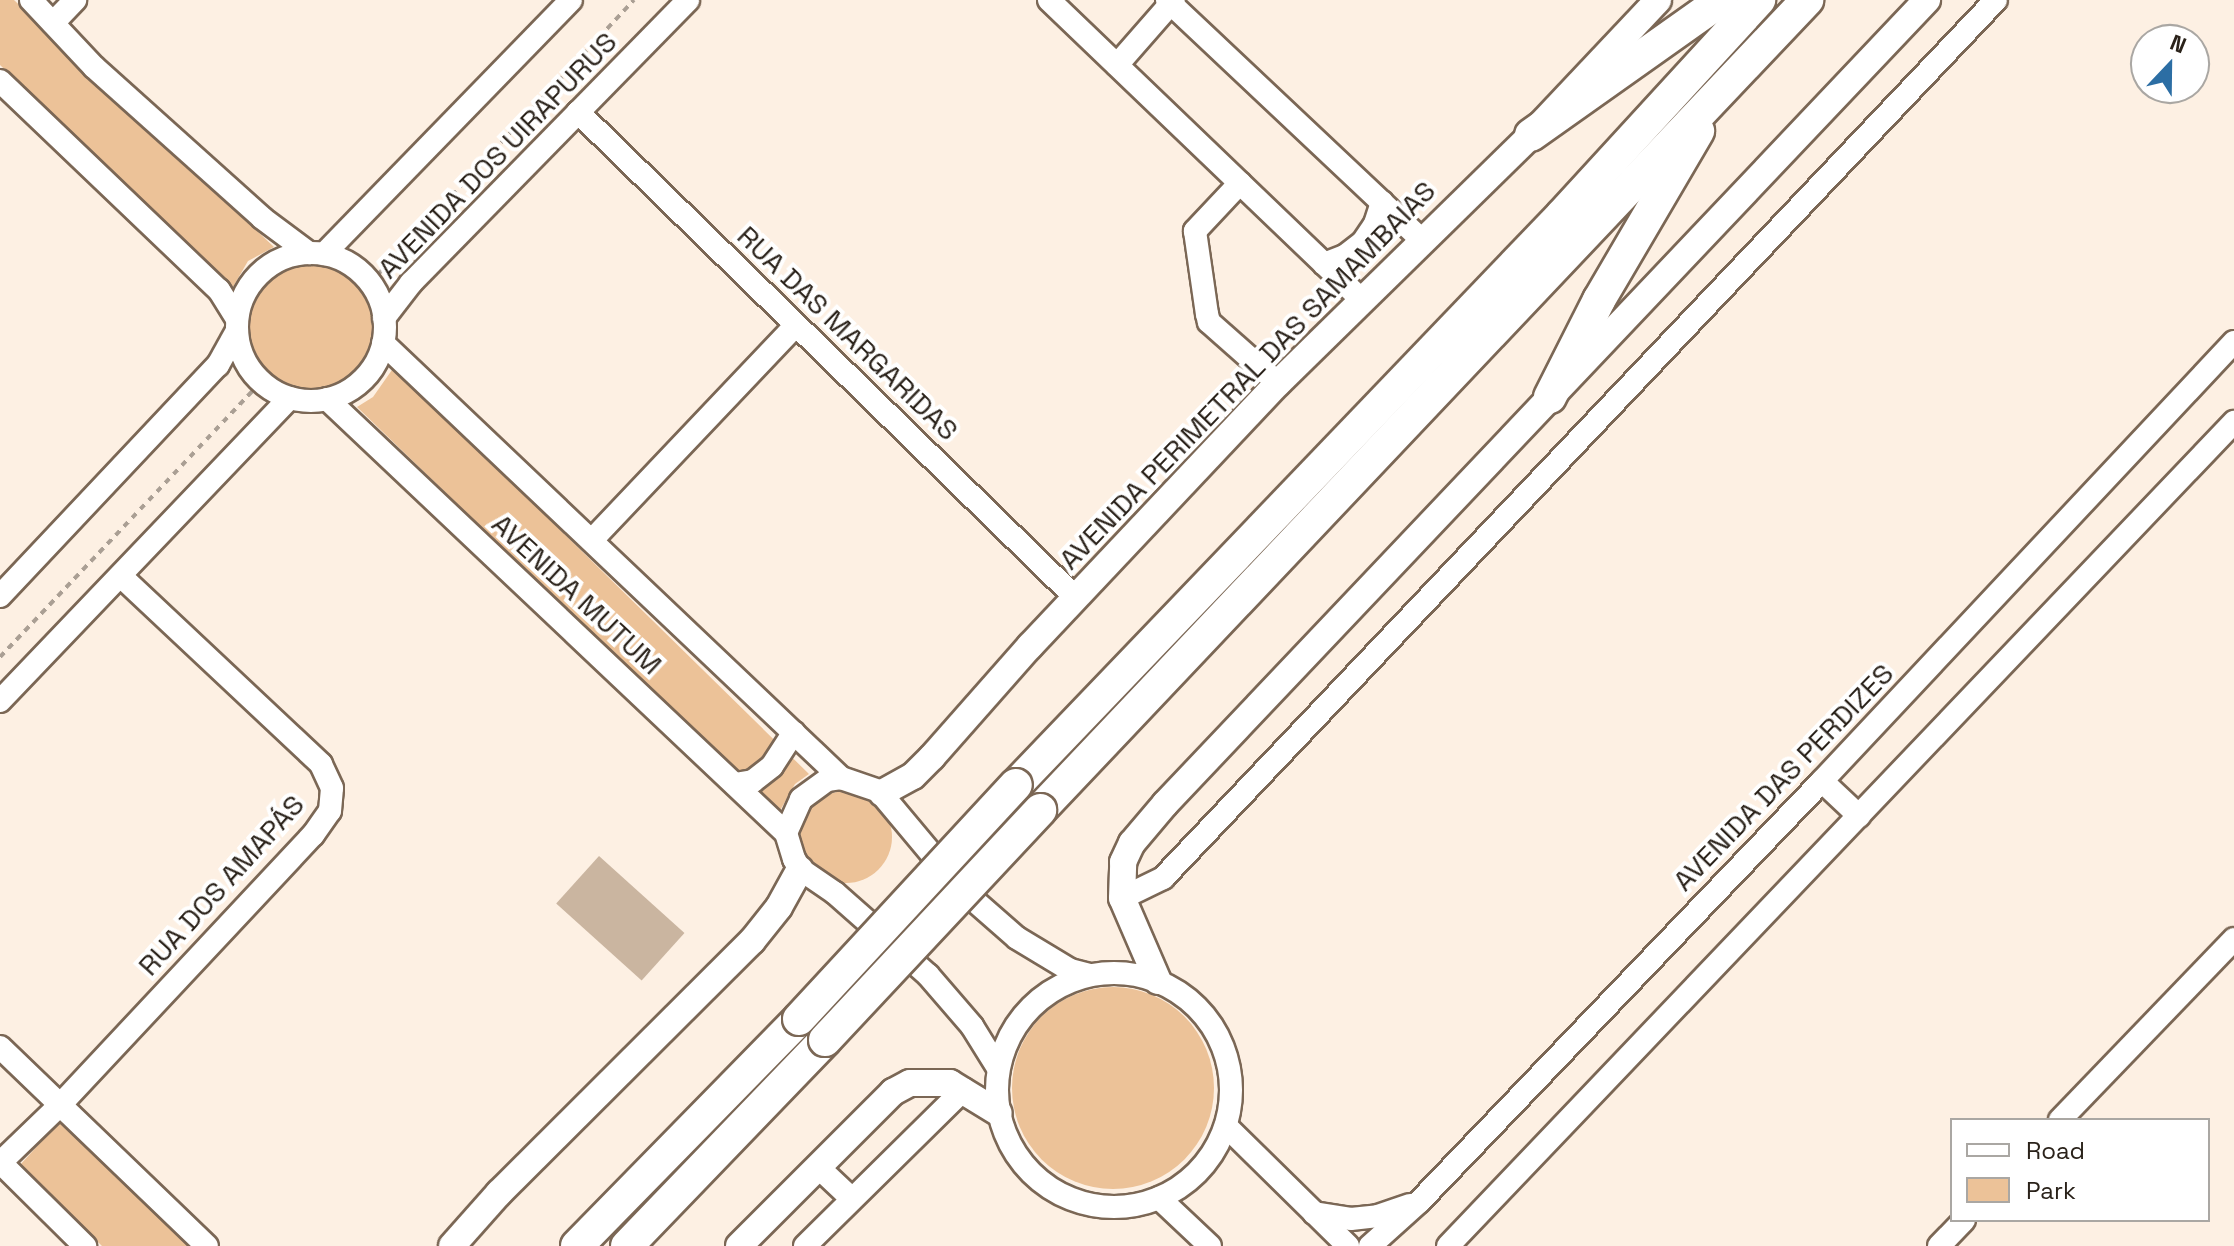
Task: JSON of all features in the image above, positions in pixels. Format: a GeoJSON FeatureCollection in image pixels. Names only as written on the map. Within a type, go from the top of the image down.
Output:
{"type":"FeatureCollection","features":[{"type":"Feature","properties":{"kind":"highway"},"geometry":{"type":"LineString","coordinates":[[1531,135],[1722,0]]}},
{"type":"Feature","properties":{"kind":"highway"},"geometry":{"type":"LineString","coordinates":[[577,1246],[799,1019],[1016,785],[1562,215],[1759,0]]}},
{"type":"Feature","properties":{"kind":"highway"},"geometry":{"type":"LineString","coordinates":[[627,1246],[1807,0]]}},
{"type":"Feature","properties":{"kind":"highway"},"geometry":{"type":"LineString","coordinates":[[1550,397],[1599,300],[1727,83]]}},
{"type":"Feature","properties":{"kind":"main road","name":"AVENIDA PERIMETRAL DAS SAMAMBAIAS"},"geometry":{"type":"LineString","coordinates":[[882,793],[922,766],[1075,597],[1278,383],[1421,239],[1531,135],[1658,0]]}},
{"type":"Feature","properties":{"kind":"main road"},"geometry":{"type":"LineString","coordinates":[[1158,981],[1122,898],[1123,862],[1127,852],[1157,814],[1927,0]]}},
{"type":"Feature","properties":{"kind":"main road"},"geometry":{"type":"LineString","coordinates":[[452,1246],[499,1193],[752,941],[779,907],[800,869]]}},
{"type":"Feature","properties":{"kind":"main road"},"geometry":{"type":"LineString","coordinates":[[739,1246],[893,1092],[910,1083],[950,1083],[999,1113]]}},
{"type":"Feature","properties":{"kind":"street"},"geometry":{"type":"LineString","coordinates":[[31,0],[94,67],[229,188],[316,254]]}},
{"type":"Feature","properties":{"kind":"street"},"geometry":{"type":"LineString","coordinates":[[53,23],[75,0]]}},
{"type":"Feature","properties":{"kind":"street","name":"AVENIDA DOS UIRAPURUS"},"geometry":{"type":"LineString","coordinates":[[316,254],[571,0]]}},
{"type":"Feature","properties":{"kind":"street","name":"AVENIDA DOS UIRAPURUS"},"geometry":{"type":"LineString","coordinates":[[384,318],[411,283],[688,0]]}},
{"type":"Feature","properties":{"kind":"street"},"geometry":{"type":"LineString","coordinates":[[1049,0],[1362,300]]}},
{"type":"Feature","properties":{"kind":"street"},"geometry":{"type":"LineString","coordinates":[[1122,898],[1163,878],[1996,0]]}},
{"type":"Feature","properties":{"kind":"street"},"geometry":{"type":"LineString","coordinates":[[1117,65],[1170,1],[1421,239]]}},
{"type":"Feature","properties":{"kind":"street"},"geometry":{"type":"LineString","coordinates":[[0,81],[219,290],[237,325],[242,354],[262,381],[290,398],[327,399],[347,392],[363,379],[383,343],[384,318],[370,283],[341,260],[316,254],[288,256],[269,266],[253,280],[242,299],[237,325],[218,365],[0,596]]}},
{"type":"Feature","properties":{"kind":"street","name":"RUA DAS MARGARIDAS"},"geometry":{"type":"LineString","coordinates":[[578,112],[1075,597]]}},
{"type":"Feature","properties":{"kind":"street"},"geometry":{"type":"LineString","coordinates":[[1240,183],[1195,231],[1207,318],[1278,383]]}},
{"type":"Feature","properties":{"kind":"street"},"geometry":{"type":"LineString","coordinates":[[1324,264],[1345,256],[1363,242],[1375,224],[1382,202]]}},
{"type":"Feature","properties":{"kind":"street"},"geometry":{"type":"LineString","coordinates":[[592,540],[796,325]]}},
{"type":"Feature","properties":{"kind":"street","name":"AVENIDA DAS PERDIZES"},"geometry":{"type":"LineString","coordinates":[[1370,1246],[1419,1202],[1822,781],[2234,342]]}},
{"type":"Feature","properties":{"kind":"street","name":"AVENIDA MUTUM"},"geometry":{"type":"LineString","coordinates":[[383,343],[841,778]]}},
{"type":"Feature","properties":{"kind":"street"},"geometry":{"type":"LineString","coordinates":[[0,701],[290,398]]}},
{"type":"Feature","properties":{"kind":"street","name":"AVENIDA MUTUM"},"geometry":{"type":"LineString","coordinates":[[327,399],[786,833]]}},
{"type":"Feature","properties":{"kind":"street"},"geometry":{"type":"LineString","coordinates":[[1449,1245],[2234,422]]}},
{"type":"Feature","properties":{"kind":"street","name":"RUA DOS AMAPÁS"},"geometry":{"type":"LineString","coordinates":[[0,1162],[61,1104],[313,835],[330,811],[332,788],[321,764],[121,576]]}},
{"type":"Feature","properties":{"kind":"street"},"geometry":{"type":"LineString","coordinates":[[735,784],[753,781],[772,766],[794,732]]}},
{"type":"Feature","properties":{"kind":"street"},"geometry":{"type":"LineString","coordinates":[[998,1068],[972,1026],[928,975],[835,893],[800,869],[786,833],[801,799],[827,780],[841,778],[867,784],[882,793],[935,862],[969,896],[1039,952],[1070,970],[1090,975]]}},
{"type":"Feature","properties":{"kind":"street"},"geometry":{"type":"LineString","coordinates":[[1822,781],[1859,816]]}},
{"type":"Feature","properties":{"kind":"street"},"geometry":{"type":"LineString","coordinates":[[2062,1118],[2234,939]]}},
{"type":"Feature","properties":{"kind":"street"},"geometry":{"type":"LineString","coordinates":[[1113,972],[1158,981],[1197,1006],[1222,1044],[1232,1088],[1226,1126],[1213,1154],[1199,1172],[1159,1198],[1116,1207],[1071,1198],[1032,1173],[1017,1156],[999,1113],[998,1068],[1005,1046],[1030,1007],[1048,992],[1090,975],[1113,972]]}},
{"type":"Feature","properties":{"kind":"street"},"geometry":{"type":"LineString","coordinates":[[0,1047],[207,1246]]}},
{"type":"Feature","properties":{"kind":"street"},"geometry":{"type":"LineString","coordinates":[[805,1246],[964,1089]]}},
{"type":"Feature","properties":{"kind":"street"},"geometry":{"type":"LineString","coordinates":[[1226,1126],[1348,1246]]}},
{"type":"Feature","properties":{"kind":"street"},"geometry":{"type":"LineString","coordinates":[[0,1162],[78,1244]]}},
{"type":"Feature","properties":{"kind":"street"},"geometry":{"type":"LineString","coordinates":[[817,1166],[851,1198]]}},
{"type":"Feature","properties":{"kind":"street"},"geometry":{"type":"LineString","coordinates":[[1159,1198],[1210,1246]]}},
{"type":"Feature","properties":{"kind":"street"},"geometry":{"type":"LineString","coordinates":[[1314,1213],[1351,1219],[1378,1216],[1419,1202]]}},
{"type":"Feature","properties":{"kind":"street"},"geometry":{"type":"LineString","coordinates":[[1939,1246],[1962,1222]]}},
{"type":"Feature","properties":{"kind":"path"},"geometry":{"type":"LineString","coordinates":[[370,283],[634,0]]}},
{"type":"Feature","properties":{"kind":"path"},"geometry":{"type":"LineString","coordinates":[[0,657],[262,381]]}},
{"type":"Feature","properties":{"kind":"green space"},"geometry":{"type":"Polygon","coordinates":[[[0,0],[14,0],[274,247],[248,261],[233,287],[0,65],[0,0]]]}},
{"type":"Feature","properties":{"kind":"green space"},"geometry":{"type":"Polygon","coordinates":[[[311,264],[335,269],[356,282],[369,303],[374,327],[369,351],[356,372],[335,385],[311,390],[287,385],[266,372],[253,351],[248,327],[253,303],[266,282],[287,269],[311,264]]]}},
{"type":"Feature","properties":{"kind":"green space"},"geometry":{"type":"Polygon","coordinates":[[[394,367],[809,774],[795,784],[778,814],[357,407],[373,397],[394,367]]]}},
{"type":"Feature","properties":{"kind":"green space"},"geometry":{"type":"Polygon","coordinates":[[[846,791],[864,794],[879,804],[889,819],[892,837],[889,855],[879,870],[864,880],[846,883],[828,880],[813,870],[803,855],[800,837],[803,819],[813,804],[828,794],[846,791]]]}},
{"type":"Feature","properties":{"kind":"green space"},"geometry":{"type":"Polygon","coordinates":[[[1113,987],[1151,995],[1169,1004],[1184,1017],[1197,1032],[1206,1050],[1214,1088],[1206,1126],[1197,1144],[1184,1159],[1169,1172],[1151,1181],[1113,1189],[1075,1181],[1057,1172],[1042,1159],[1029,1144],[1020,1126],[1012,1088],[1020,1050],[1029,1032],[1042,1017],[1057,1004],[1075,995],[1113,987]]]}},
{"type":"Feature","properties":{"kind":"green space"},"geometry":{"type":"Polygon","coordinates":[[[60,1121],[189,1246],[102,1246],[20,1165],[60,1121]]]}},
{"type":"Feature","properties":{"kind":"building"},"geometry":{"type":"Polygon","coordinates":[[[599,856],[684,933],[642,981],[556,904],[599,856]]]}}]}
